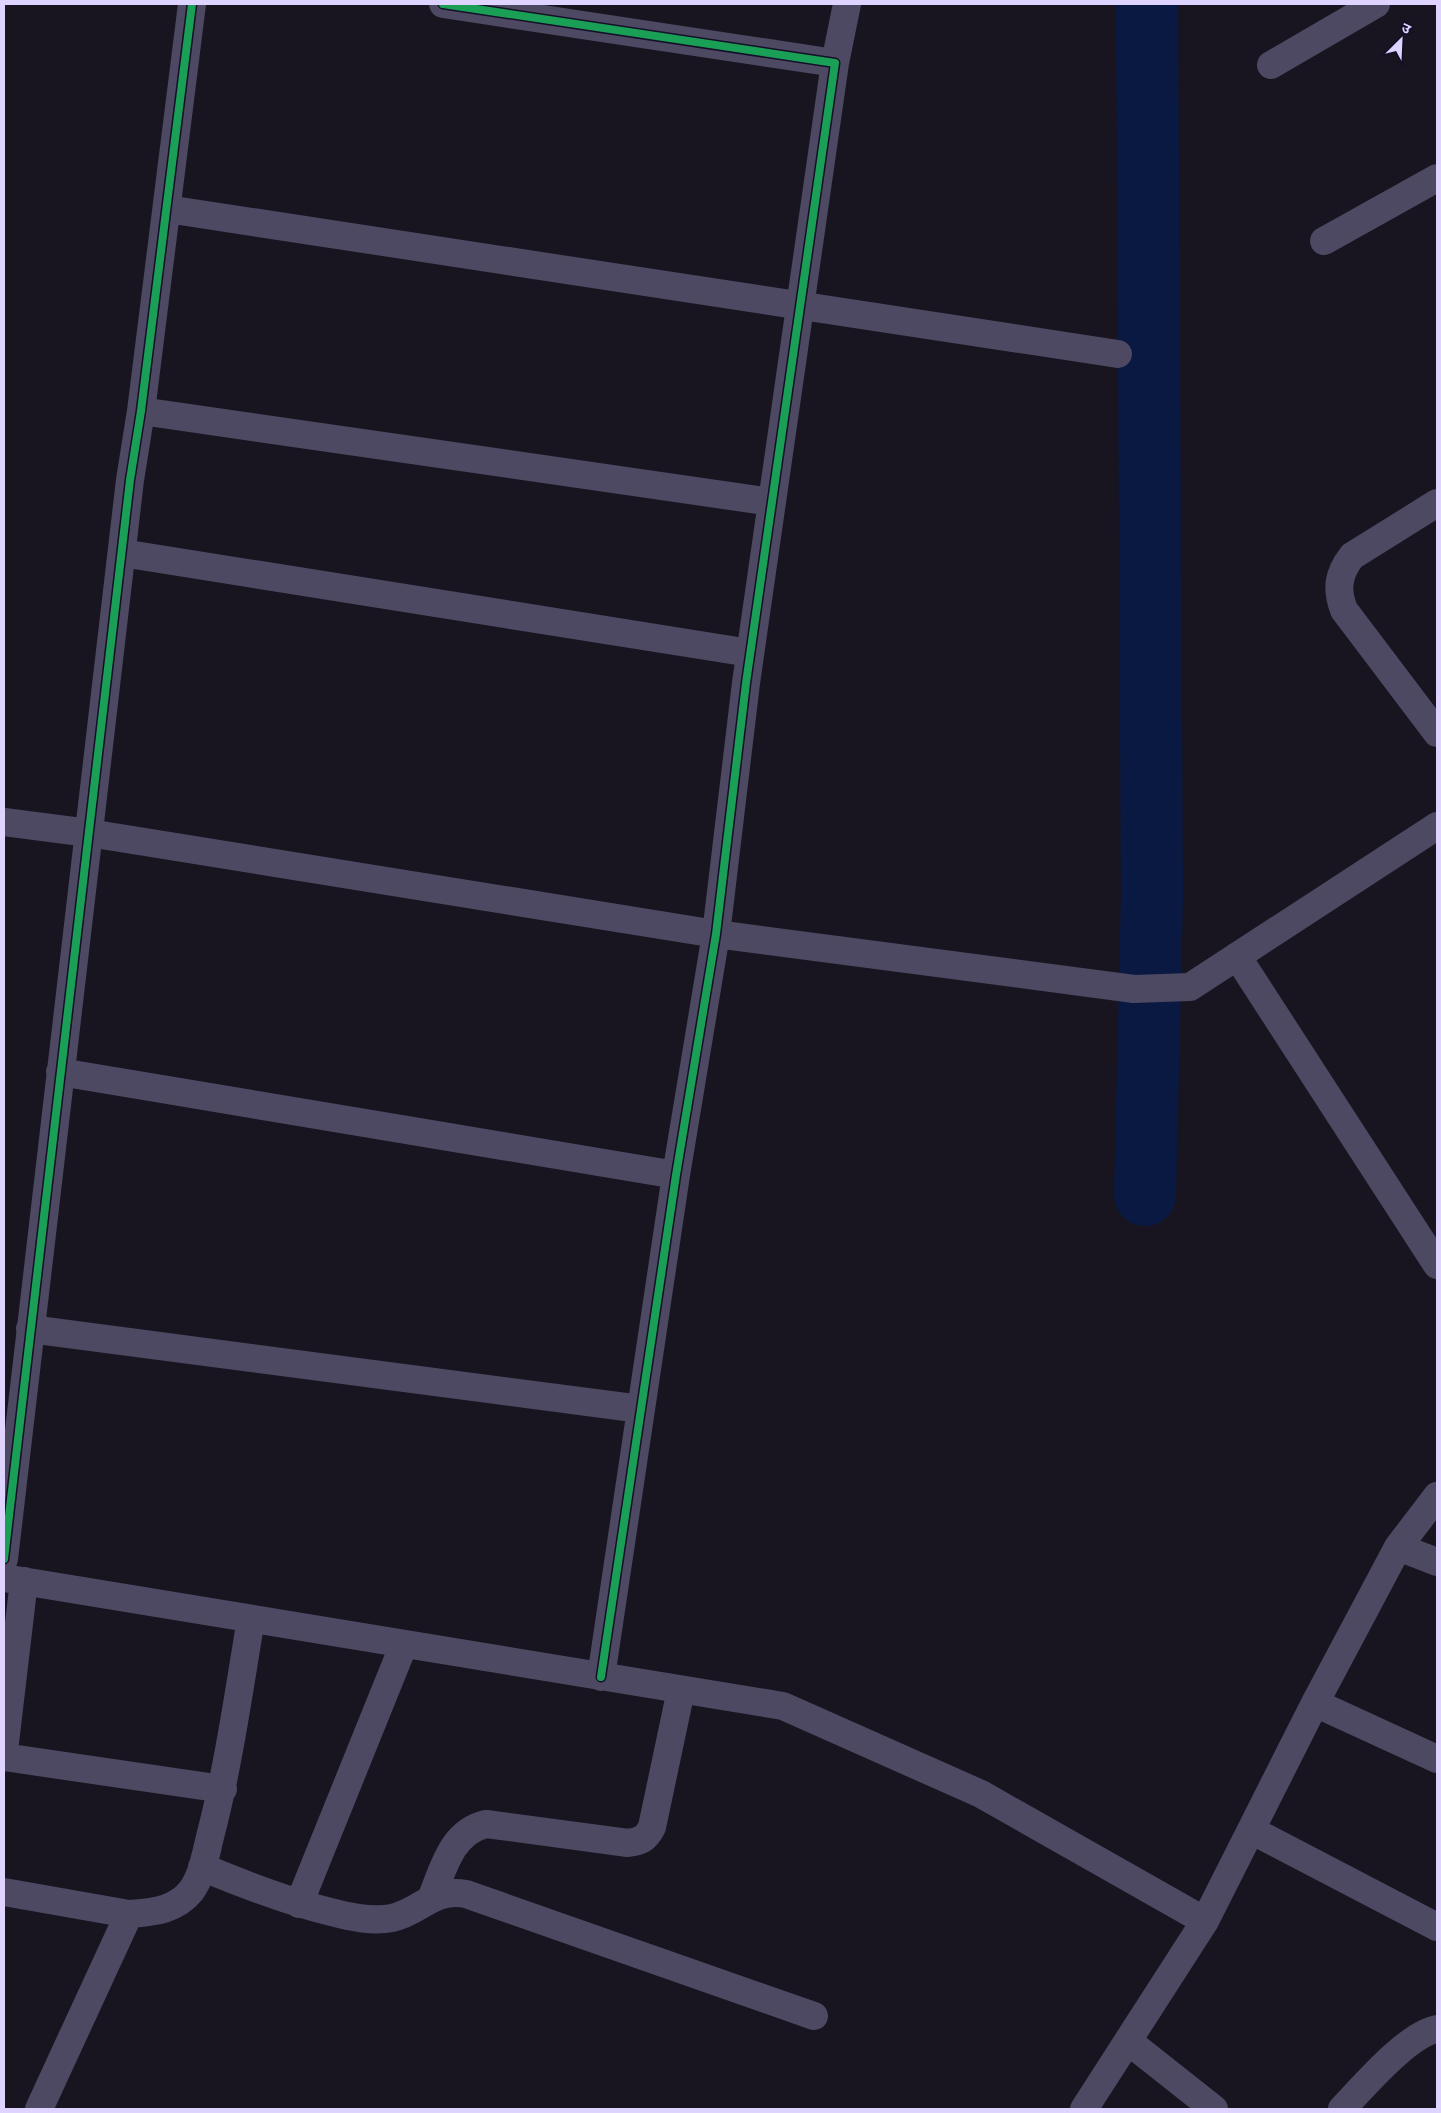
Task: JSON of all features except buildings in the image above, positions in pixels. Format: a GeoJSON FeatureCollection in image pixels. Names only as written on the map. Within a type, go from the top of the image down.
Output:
{"type":"FeatureCollection","features":[{"type":"Feature","properties":{"kind":"street"},"geometry":{"type":"LineString","coordinates":[[4,1558],[130,480],[141,411],[192,4]]}},
{"type":"Feature","properties":{"kind":"street"},"geometry":{"type":"LineString","coordinates":[[443,4],[593,15],[835,63]]}},
{"type":"Feature","properties":{"kind":"street"},"geometry":{"type":"LineString","coordinates":[[601,1676],[676,1174],[716,934],[750,653],[835,63],[847,4]]}},
{"type":"Feature","properties":{"kind":"street"},"geometry":{"type":"LineString","coordinates":[[1271,65],[1376,4]]}},
{"type":"Feature","properties":{"kind":"street"},"geometry":{"type":"LineString","coordinates":[[1324,241],[1437,178]]}},
{"type":"Feature","properties":{"kind":"street"},"geometry":{"type":"LineString","coordinates":[[167,209],[1118,354]]}},
{"type":"Feature","properties":{"kind":"street"},"geometry":{"type":"LineString","coordinates":[[141,411],[772,502]]}},
{"type":"Feature","properties":{"kind":"street"},"geometry":{"type":"LineString","coordinates":[[1437,503],[1352,556],[1343,567],[1338,582],[1338,596],[1344,610],[1437,733]]}},
{"type":"Feature","properties":{"kind":"street"},"geometry":{"type":"LineString","coordinates":[[122,553],[750,653]]}},
{"type":"Feature","properties":{"kind":"street"},"geometry":{"type":"LineString","coordinates":[[4,822],[88,833],[716,934],[1134,989],[1190,987],[1437,826]]}},
{"type":"Feature","properties":{"kind":"street"},"geometry":{"type":"LineString","coordinates":[[1237,956],[1437,1265]]}},
{"type":"Feature","properties":{"kind":"street"},"geometry":{"type":"LineString","coordinates":[[60,1072],[676,1174]]}},
{"type":"Feature","properties":{"kind":"street"},"geometry":{"type":"LineString","coordinates":[[30,1329],[641,1409]]}},
{"type":"Feature","properties":{"kind":"street"},"geometry":{"type":"LineString","coordinates":[[1084,2109],[1205,1921],[1315,1704],[1398,1547],[1437,1496]]}},
{"type":"Feature","properties":{"kind":"street"},"geometry":{"type":"LineString","coordinates":[[1398,1547],[1437,1562]]}},
{"type":"Feature","properties":{"kind":"street"},"geometry":{"type":"LineString","coordinates":[[4,1751],[14,1580],[783,1706],[981,1794],[1205,1921]]}},
{"type":"Feature","properties":{"kind":"street"},"geometry":{"type":"LineString","coordinates":[[4,1892],[129,1914],[159,1912],[175,1906],[191,1890],[202,1868],[223,1789],[251,1619]]}},
{"type":"Feature","properties":{"kind":"street"},"geometry":{"type":"LineString","coordinates":[[299,1904],[404,1644]]}},
{"type":"Feature","properties":{"kind":"street"},"geometry":{"type":"LineString","coordinates":[[431,1899],[452,1849],[461,1836],[472,1827],[486,1824],[628,1843],[640,1841],[648,1836],[652,1827],[681,1690]]}},
{"type":"Feature","properties":{"kind":"street"},"geometry":{"type":"LineString","coordinates":[[1315,1704],[1437,1759]]}},
{"type":"Feature","properties":{"kind":"street"},"geometry":{"type":"LineString","coordinates":[[4,1757],[223,1789]]}},
{"type":"Feature","properties":{"kind":"street"},"geometry":{"type":"LineString","coordinates":[[1250,1830],[1437,1927]]}},
{"type":"Feature","properties":{"kind":"street"},"geometry":{"type":"LineString","coordinates":[[202,1868],[268,1894],[351,1917],[392,1918],[411,1911],[442,1894],[453,1892],[466,1894],[814,2016]]}},
{"type":"Feature","properties":{"kind":"street"},"geometry":{"type":"LineString","coordinates":[[39,2109],[129,1914]]}},
{"type":"Feature","properties":{"kind":"street"},"geometry":{"type":"LineString","coordinates":[[1352,2106],[1401,2050],[1430,2030],[1437,2029]]}},
{"type":"Feature","properties":{"kind":"street"},"geometry":{"type":"LineString","coordinates":[[1128,2041],[1214,2109]]}},
{"type":"Feature","properties":{"kind":"waterway"},"geometry":{"type":"LineString","coordinates":[[1145,1195],[1152,896],[1147,4]]}},
{"type":"Feature","properties":{"kind":"cycle path"},"geometry":{"type":"LineString","coordinates":[[4,1559],[130,480],[141,411],[192,4]]}},
{"type":"Feature","properties":{"kind":"cycle path"},"geometry":{"type":"LineString","coordinates":[[443,4],[835,63],[746,683],[716,934],[676,1175],[601,1677]]}}]}
